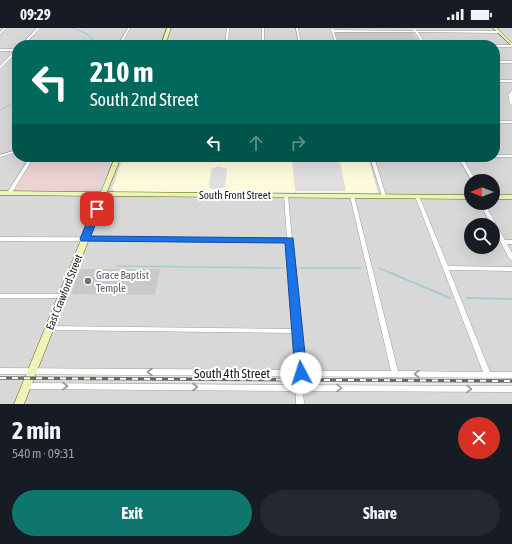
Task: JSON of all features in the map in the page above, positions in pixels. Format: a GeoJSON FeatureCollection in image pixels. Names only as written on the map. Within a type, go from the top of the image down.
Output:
{"type":"FeatureCollection","features":[{"type":"Feature","properties":{"kind":"street"},"geometry":{"type":"LineString","coordinates":[[0,33],[6,28]]}},
{"type":"Feature","properties":{"kind":"street"},"geometry":{"type":"LineString","coordinates":[[27,40],[39,28]]}},
{"type":"Feature","properties":{"kind":"street"},"geometry":{"type":"LineString","coordinates":[[122,40],[129,28]]}},
{"type":"Feature","properties":{"kind":"street"},"geometry":{"type":"LineString","coordinates":[[165,40],[169,28]]}},
{"type":"Feature","properties":{"kind":"street"},"geometry":{"type":"LineString","coordinates":[[227,40],[228,28]]}},
{"type":"Feature","properties":{"kind":"street"},"geometry":{"type":"LineString","coordinates":[[263,28],[263,40]]}},
{"type":"Feature","properties":{"kind":"street"},"geometry":{"type":"LineString","coordinates":[[298,28],[299,40]]}},
{"type":"Feature","properties":{"kind":"street"},"geometry":{"type":"LineString","coordinates":[[336,40],[333,29],[496,30],[512,45]]}},
{"type":"Feature","properties":{"kind":"street"},"geometry":{"type":"LineString","coordinates":[[414,30],[421,40]]}},
{"type":"Feature","properties":{"kind":"street"},"geometry":{"type":"LineString","coordinates":[[500,46],[512,45]]}},
{"type":"Feature","properties":{"kind":"street"},"geometry":{"type":"LineString","coordinates":[[0,50],[12,50]]}},
{"type":"Feature","properties":{"kind":"street"},"geometry":{"type":"LineString","coordinates":[[0,68],[12,55]]}},
{"type":"Feature","properties":{"kind":"street"},"geometry":{"type":"LineString","coordinates":[[500,62],[512,62]]}},
{"type":"Feature","properties":{"kind":"street"},"geometry":{"type":"LineString","coordinates":[[500,81],[512,81]]}},
{"type":"Feature","properties":{"kind":"street"},"geometry":{"type":"LineString","coordinates":[[512,92],[510,95],[512,104]]}},
{"type":"Feature","properties":{"kind":"street"},"geometry":{"type":"LineString","coordinates":[[500,122],[512,122]]}},
{"type":"Feature","properties":{"kind":"street"},"geometry":{"type":"LineString","coordinates":[[0,156],[12,152]]}},
{"type":"Feature","properties":{"kind":"street"},"geometry":{"type":"LineString","coordinates":[[500,156],[512,156]]}},
{"type":"Feature","properties":{"kind":"street"},"geometry":{"type":"LineString","coordinates":[[9,193],[29,162]]}},
{"type":"Feature","properties":{"kind":"street","name":"East Crawford Street"},"geometry":{"type":"LineString","coordinates":[[19,404],[116,162]]}},
{"type":"Feature","properties":{"kind":"street"},"geometry":{"type":"LineString","coordinates":[[374,162],[384,196]]}},
{"type":"Feature","properties":{"kind":"street"},"geometry":{"type":"LineString","coordinates":[[463,162],[470,174]]}},
{"type":"Feature","properties":{"kind":"street","name":"South Front Street"},"geometry":{"type":"LineString","coordinates":[[0,193],[464,197]]}},
{"type":"Feature","properties":{"kind":"street"},"geometry":{"type":"LineString","coordinates":[[286,196],[301,373]]}},
{"type":"Feature","properties":{"kind":"street"},"geometry":{"type":"LineString","coordinates":[[352,196],[395,374]]}},
{"type":"Feature","properties":{"kind":"street"},"geometry":{"type":"LineString","coordinates":[[417,196],[488,375]]}},
{"type":"Feature","properties":{"kind":"street"},"geometry":{"type":"LineString","coordinates":[[500,197],[512,197]]}},
{"type":"Feature","properties":{"kind":"street"},"geometry":{"type":"LineString","coordinates":[[486,210],[512,258]]}},
{"type":"Feature","properties":{"kind":"street"},"geometry":{"type":"LineString","coordinates":[[0,239],[290,240]]}},
{"type":"Feature","properties":{"kind":"street"},"geometry":{"type":"LineString","coordinates":[[503,242],[512,242]]}},
{"type":"Feature","properties":{"kind":"street"},"geometry":{"type":"LineString","coordinates":[[446,268],[512,269]]}},
{"type":"Feature","properties":{"kind":"street"},"geometry":{"type":"LineString","coordinates":[[0,296],[62,296]]}},
{"type":"Feature","properties":{"kind":"street"},"geometry":{"type":"LineString","coordinates":[[49,328],[298,331]]}},
{"type":"Feature","properties":{"kind":"street","name":"South 4th Street"},"geometry":{"type":"LineString","coordinates":[[0,372],[512,375]]}},
{"type":"Feature","properties":{"kind":"street","name":"South 4th Street"},"geometry":{"type":"LineString","coordinates":[[26,386],[299,387],[512,390]]}},
{"type":"Feature","properties":{"kind":"street"},"geometry":{"type":"LineString","coordinates":[[299,387],[300,404]]}},
{"type":"Feature","properties":{"kind":"shaded area"},"geometry":{"type":"Polygon","coordinates":[[[0,28],[512,28],[512,375],[0,375],[0,28]]]}},
{"type":"Feature","properties":{"kind":"shaded area"},"geometry":{"type":"Polygon","coordinates":[[[335,32],[412,32],[418,40],[337,40],[335,32]]]}},
{"type":"Feature","properties":{"kind":"shaded area"},"geometry":{"type":"Polygon","coordinates":[[[32,162],[109,162],[98,189],[95,192],[14,191],[32,162]]]}},
{"type":"Feature","properties":{"kind":"shaded area"},"geometry":{"type":"Polygon","coordinates":[[[121,162],[369,162],[378,193],[115,192],[112,189],[121,162]]]}},
{"type":"Feature","properties":{"kind":"shaded area"},"geometry":{"type":"Polygon","coordinates":[[[292,162],[340,162],[346,191],[295,191],[292,162]]]}},
{"type":"Feature","properties":{"kind":"shaded area"},"geometry":{"type":"Polygon","coordinates":[[[218,166],[227,169],[225,187],[214,190],[209,187],[211,169],[218,166]]]}},
{"type":"Feature","properties":{"kind":"shaded area"},"geometry":{"type":"Polygon","coordinates":[[[80,269],[160,269],[155,295],[71,294],[80,269]]]}},
{"type":"Feature","properties":{"kind":"shaded area"},"geometry":{"type":"Polygon","coordinates":[[[0,380],[512,387],[512,404],[0,404],[0,380]]]}},
{"type":"Feature","properties":{"kind":"waterway"},"geometry":{"type":"LineString","coordinates":[[72,28],[87,34],[94,40]]}},
{"type":"Feature","properties":{"kind":"waterway"},"geometry":{"type":"LineString","coordinates":[[0,110],[12,104]]}},
{"type":"Feature","properties":{"kind":"waterway"},"geometry":{"type":"LineString","coordinates":[[117,266],[283,268]]}},
{"type":"Feature","properties":{"kind":"waterway"},"geometry":{"type":"LineString","coordinates":[[300,268],[361,268]]}},
{"type":"Feature","properties":{"kind":"waterway"},"geometry":{"type":"LineString","coordinates":[[379,268],[393,274]]}},
{"type":"Feature","properties":{"kind":"waterway"},"geometry":{"type":"LineString","coordinates":[[391,273],[450,298]]}},
{"type":"Feature","properties":{"kind":"waterway"},"geometry":{"type":"LineString","coordinates":[[467,298],[512,299]]}},
{"type":"Feature","properties":{"kind":"railway"},"geometry":{"type":"LineString","coordinates":[[0,378],[512,381]]}},
{"type":"Feature","properties":{"kind":"place","name":"Grace Baptist Temple"},"geometry":{"type":"Point","coordinates":[88,281]}},
{"type":"Feature","properties":{"kind":"route"},"geometry":{"type":"LineString","coordinates":[[97,209],[85,239],[290,240],[301,373]]}}]}
